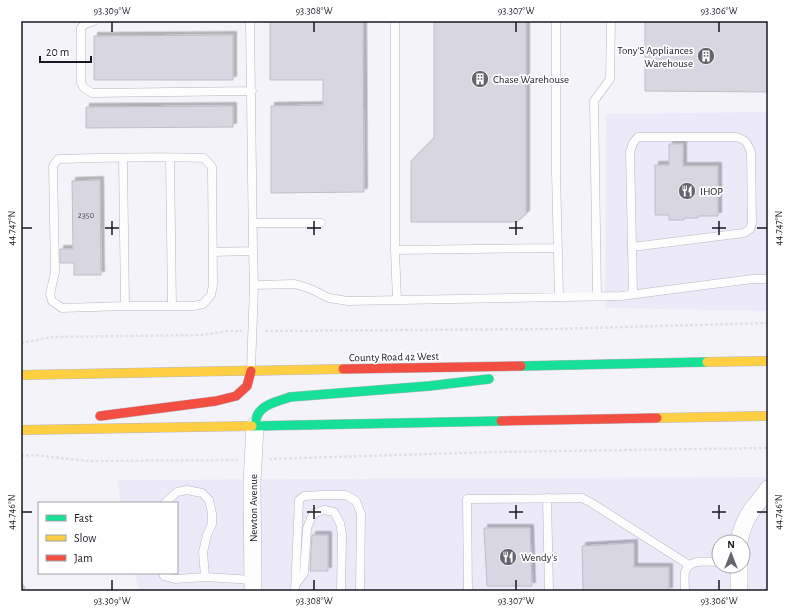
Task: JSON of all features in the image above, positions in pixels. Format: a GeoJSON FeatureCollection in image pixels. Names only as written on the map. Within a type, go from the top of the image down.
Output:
{"type":"FeatureCollection","features":[{"type":"Feature","properties":{"kind":"highway","name":"County Road 42 West"},"geometry":{"type":"LineString","coordinates":[[21,375],[768,361]]}},
{"type":"Feature","properties":{"kind":"highway"},"geometry":{"type":"LineString","coordinates":[[524,375],[619,364]]}},
{"type":"Feature","properties":{"kind":"highway"},"geometry":{"type":"LineString","coordinates":[[91,417],[216,401],[236,396],[247,386],[252,371]]}},
{"type":"Feature","properties":{"kind":"highway"},"geometry":{"type":"LineString","coordinates":[[256,426],[257,417],[261,409],[290,397],[429,386],[500,378]]}},
{"type":"Feature","properties":{"kind":"highway"},"geometry":{"type":"LineString","coordinates":[[21,430],[768,416]]}},
{"type":"Feature","properties":{"kind":"highway"},"geometry":{"type":"LineString","coordinates":[[21,427],[68,420]]}},
{"type":"Feature","properties":{"kind":"street","name":"Newton Avenue"},"geometry":{"type":"LineString","coordinates":[[253,586],[252,483],[256,426]]}},
{"type":"Feature","properties":{"kind":"street"},"geometry":{"type":"LineString","coordinates":[[741,534],[746,519],[768,490]]}},
{"type":"Feature","properties":{"kind":"street"},"geometry":{"type":"LineString","coordinates":[[739,574],[739,591]]}},
{"type":"Feature","properties":{"kind":"lane"},"geometry":{"type":"LineString","coordinates":[[94,21],[85,24],[81,28],[81,83],[84,88],[92,93],[252,91]]}},
{"type":"Feature","properties":{"kind":"lane"},"geometry":{"type":"LineString","coordinates":[[250,21],[254,285],[252,371]]}},
{"type":"Feature","properties":{"kind":"lane"},"geometry":{"type":"LineString","coordinates":[[395,21],[395,250],[397,300]]}},
{"type":"Feature","properties":{"kind":"lane"},"geometry":{"type":"LineString","coordinates":[[556,21],[556,157],[559,297]]}},
{"type":"Feature","properties":{"kind":"lane"},"geometry":{"type":"LineString","coordinates":[[596,296],[594,101],[610,79],[611,21]]}},
{"type":"Feature","properties":{"kind":"lane"},"geometry":{"type":"LineString","coordinates":[[632,247],[744,233],[750,229],[752,223],[751,152],[744,140],[736,137],[638,137],[633,143],[630,152],[632,247],[633,294]]}},
{"type":"Feature","properties":{"kind":"lane"},"geometry":{"type":"LineString","coordinates":[[123,158],[125,306]]}},
{"type":"Feature","properties":{"kind":"lane"},"geometry":{"type":"LineString","coordinates":[[170,158],[172,306]]}},
{"type":"Feature","properties":{"kind":"lane"},"geometry":{"type":"LineString","coordinates":[[170,158],[204,158],[212,167],[213,285],[211,295],[203,304],[193,306],[62,308],[52,301],[50,294],[55,272],[53,166],[58,159],[170,158]]}},
{"type":"Feature","properties":{"kind":"lane"},"geometry":{"type":"LineString","coordinates":[[253,223],[321,223]]}},
{"type":"Feature","properties":{"kind":"lane"},"geometry":{"type":"LineString","coordinates":[[395,250],[558,248]]}},
{"type":"Feature","properties":{"kind":"lane"},"geometry":{"type":"LineString","coordinates":[[213,252],[253,251]]}},
{"type":"Feature","properties":{"kind":"lane"},"geometry":{"type":"LineString","coordinates":[[254,285],[295,284],[311,289],[329,298],[348,301],[621,296],[768,278]]}},
{"type":"Feature","properties":{"kind":"lane"},"geometry":{"type":"LineString","coordinates":[[166,502],[177,492],[187,490],[202,493],[209,500],[212,513],[212,524],[207,534],[203,552],[205,577]]}},
{"type":"Feature","properties":{"kind":"lane"},"geometry":{"type":"LineString","coordinates":[[296,587],[299,500],[304,496],[346,495],[356,501],[361,514],[360,591]]}},
{"type":"Feature","properties":{"kind":"lane"},"geometry":{"type":"LineString","coordinates":[[547,498],[548,591]]}},
{"type":"Feature","properties":{"kind":"lane"},"geometry":{"type":"LineString","coordinates":[[468,591],[467,499],[582,498],[689,565]]}},
{"type":"Feature","properties":{"kind":"lane"},"geometry":{"type":"LineString","coordinates":[[296,587],[304,573],[307,528],[313,514],[324,510],[334,512],[340,523],[342,534],[341,591]]}},
{"type":"Feature","properties":{"kind":"lane"},"geometry":{"type":"LineString","coordinates":[[685,591],[685,572],[689,565],[696,562],[711,562]]}},
{"type":"Feature","properties":{"kind":"lane"},"geometry":{"type":"LineString","coordinates":[[164,575],[175,579],[205,577],[253,586]]}},
{"type":"Feature","properties":{"kind":"path"},"geometry":{"type":"LineString","coordinates":[[21,343],[53,337],[202,334],[228,330],[274,332],[552,329],[768,323]]}},
{"type":"Feature","properties":{"kind":"path"},"geometry":{"type":"LineString","coordinates":[[21,456],[34,455],[87,461],[254,460],[502,452],[768,448]]}},
{"type":"Feature","properties":{"kind":"shaded area"},"geometry":{"type":"Polygon","coordinates":[[[768,112],[768,311],[605,308],[606,114],[768,112]]]}},
{"type":"Feature","properties":{"kind":"shaded area"},"geometry":{"type":"Polygon","coordinates":[[[768,477],[768,591],[139,591],[135,574],[178,574],[178,502],[121,502],[117,480],[768,477]]]}},
{"type":"Feature","properties":{"kind":"building"},"geometry":{"type":"Polygon","coordinates":[[[270,21],[363,21],[364,192],[271,193],[271,106],[323,105],[323,80],[270,80],[270,21]]]}},
{"type":"Feature","properties":{"kind":"building","name":"Chase Warehouse"},"geometry":{"type":"Polygon","coordinates":[[[434,21],[526,21],[526,214],[517,222],[411,222],[411,161],[434,138],[434,21]]]}},
{"type":"Feature","properties":{"kind":"building","name":"Tony'S Appliances Warehouse"},"geometry":{"type":"Polygon","coordinates":[[[645,21],[768,21],[768,92],[645,91],[645,21]]]}},
{"type":"Feature","properties":{"kind":"building"},"geometry":{"type":"Polygon","coordinates":[[[233,35],[233,80],[94,80],[94,36],[233,35]]]}},
{"type":"Feature","properties":{"kind":"building"},"geometry":{"type":"Polygon","coordinates":[[[233,106],[233,127],[86,128],[86,107],[233,106]]]}},
{"type":"Feature","properties":{"kind":"building","name":"IHOP"},"geometry":{"type":"Polygon","coordinates":[[[669,144],[683,144],[683,166],[718,166],[718,216],[698,216],[698,218],[684,218],[684,220],[669,220],[669,215],[655,215],[655,165],[669,165],[669,144]]]}},
{"type":"Feature","properties":{"kind":"building"},"geometry":{"type":"Polygon","coordinates":[[[100,180],[101,275],[74,275],[74,263],[60,263],[60,249],[73,249],[72,181],[100,180]]]}},
{"type":"Feature","properties":{"kind":"building","name":"Wendy's"},"geometry":{"type":"Polygon","coordinates":[[[484,528],[530,528],[532,586],[487,586],[484,528]]]}},
{"type":"Feature","properties":{"kind":"building"},"geometry":{"type":"Polygon","coordinates":[[[312,535],[328,535],[328,571],[310,571],[312,535]]]}},
{"type":"Feature","properties":{"kind":"building"},"geometry":{"type":"Polygon","coordinates":[[[634,543],[634,567],[669,567],[669,591],[583,591],[582,546],[634,543]]]}},
{"type":"Feature","properties":{"kind":"railway"},"geometry":{"type":"LineString","coordinates":[[21,583],[26,591]]}},
{"type":"Feature","properties":{"kind":"traffic: fast"},"geometry":{"type":"LineString","coordinates":[[521,366],[707,362]]}},
{"type":"Feature","properties":{"kind":"traffic: fast"},"geometry":{"type":"LineString","coordinates":[[255,426],[259,412],[271,404],[290,397],[429,386],[489,379]]}},
{"type":"Feature","properties":{"kind":"traffic: fast"},"geometry":{"type":"LineString","coordinates":[[252,426],[501,421]]}},
{"type":"Feature","properties":{"kind":"traffic: slow"},"geometry":{"type":"LineString","coordinates":[[707,362],[768,361]]}},
{"type":"Feature","properties":{"kind":"traffic: slow"},"geometry":{"type":"LineString","coordinates":[[21,375],[343,369]]}},
{"type":"Feature","properties":{"kind":"traffic: slow"},"geometry":{"type":"LineString","coordinates":[[657,418],[768,416]]}},
{"type":"Feature","properties":{"kind":"traffic: slow"},"geometry":{"type":"LineString","coordinates":[[21,430],[252,426]]}},
{"type":"Feature","properties":{"kind":"traffic: jam"},"geometry":{"type":"LineString","coordinates":[[343,369],[521,366]]}},
{"type":"Feature","properties":{"kind":"traffic: jam"},"geometry":{"type":"LineString","coordinates":[[100,416],[216,401],[236,396],[247,386],[251,371]]}},
{"type":"Feature","properties":{"kind":"traffic: jam"},"geometry":{"type":"LineString","coordinates":[[501,421],[657,418]]}},
{"type":"Feature","properties":{"kind":"place","name":"Tony'S Appliances Warehouse"},"geometry":{"type":"Point","coordinates":[706,56]}},
{"type":"Feature","properties":{"kind":"place","name":"Chase Warehouse"},"geometry":{"type":"Point","coordinates":[480,79]}},
{"type":"Feature","properties":{"kind":"place","name":"IHOP"},"geometry":{"type":"Point","coordinates":[687,191]}},
{"type":"Feature","properties":{"kind":"place","name":"Wendy's"},"geometry":{"type":"Point","coordinates":[508,557]}}]}
